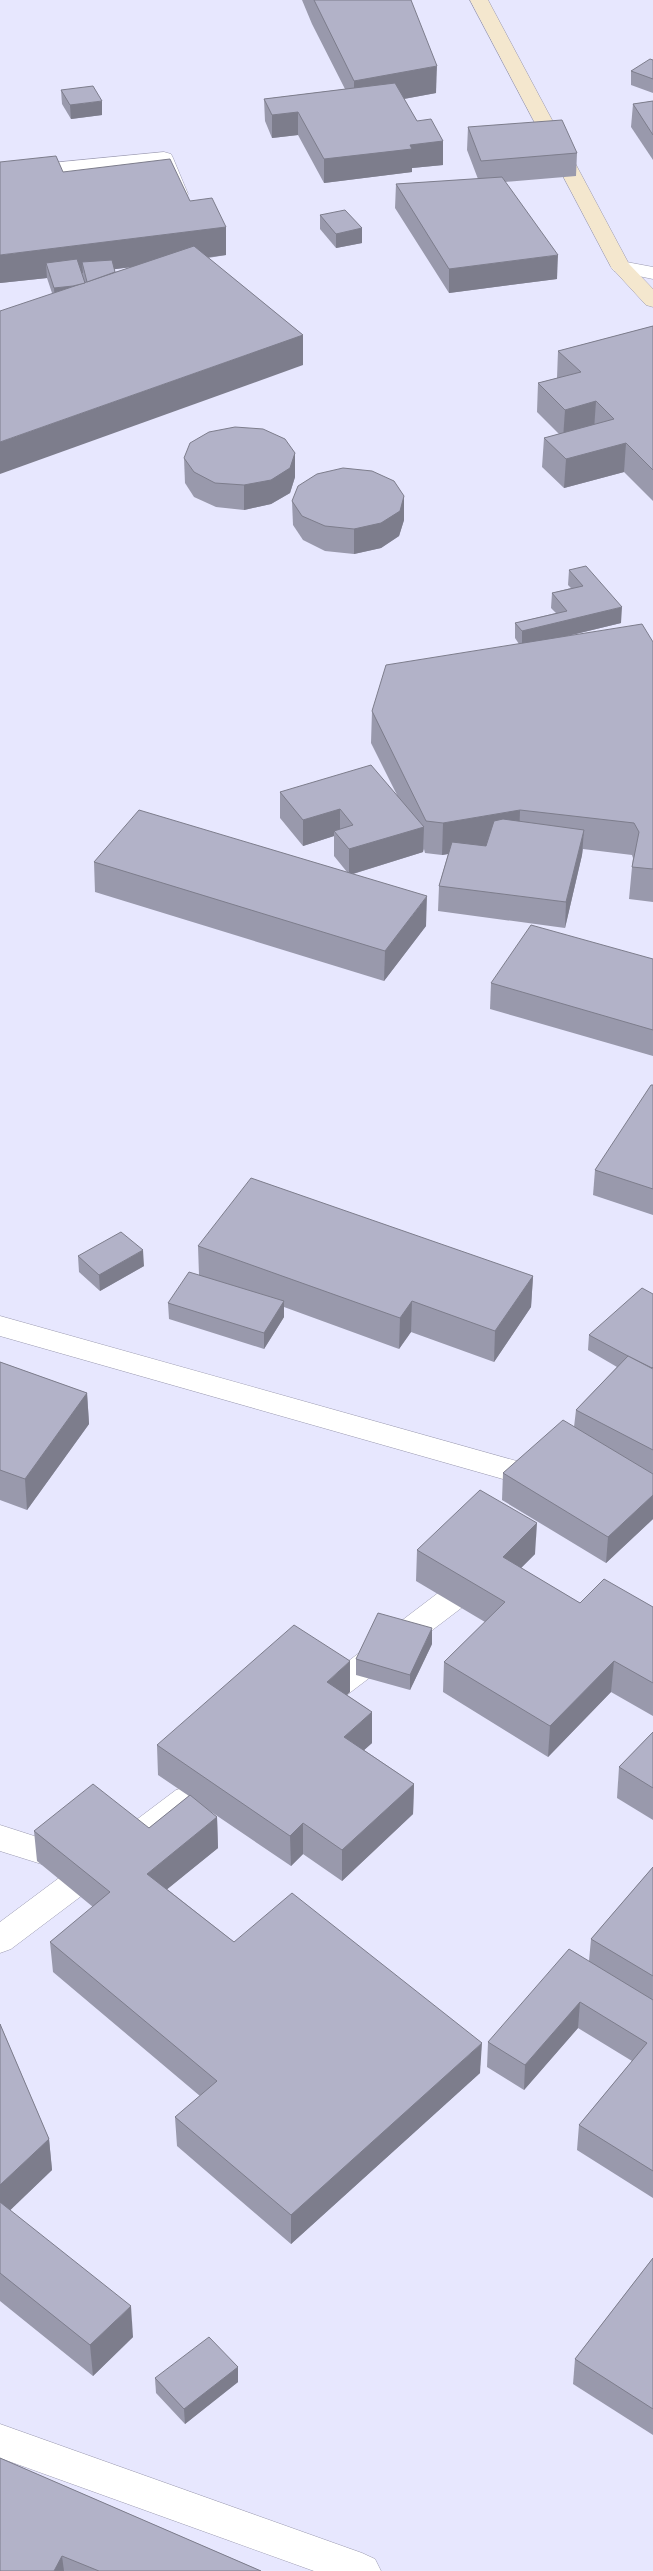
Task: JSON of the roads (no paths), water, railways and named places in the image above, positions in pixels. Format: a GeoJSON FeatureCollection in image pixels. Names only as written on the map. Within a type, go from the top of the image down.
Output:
{"type":"FeatureCollection","features":[{"type":"Feature","properties":{"kind":"main road"},"geometry":{"type":"LineString","coordinates":[[479,0],[620,267],[653,301]]}},
{"type":"Feature","properties":{"kind":"street"},"geometry":{"type":"LineString","coordinates":[[0,174],[164,158],[185,214]]}},
{"type":"Feature","properties":{"kind":"street"},"geometry":{"type":"LineString","coordinates":[[620,267],[653,273]]}},
{"type":"Feature","properties":{"kind":"street"},"geometry":{"type":"LineString","coordinates":[[0,1326],[571,1487],[550,1508]]}},
{"type":"Feature","properties":{"kind":"street"},"geometry":{"type":"LineString","coordinates":[[300,1714],[474,1583],[495,1563]]}},
{"type":"Feature","properties":{"kind":"street"},"geometry":{"type":"LineString","coordinates":[[0,1940],[206,1785]]}},
{"type":"Feature","properties":{"kind":"street"},"geometry":{"type":"LineString","coordinates":[[0,1838],[95,1868]]}},
{"type":"Feature","properties":{"kind":"street"},"geometry":{"type":"LineString","coordinates":[[0,2441],[362,2571]]}}]}
